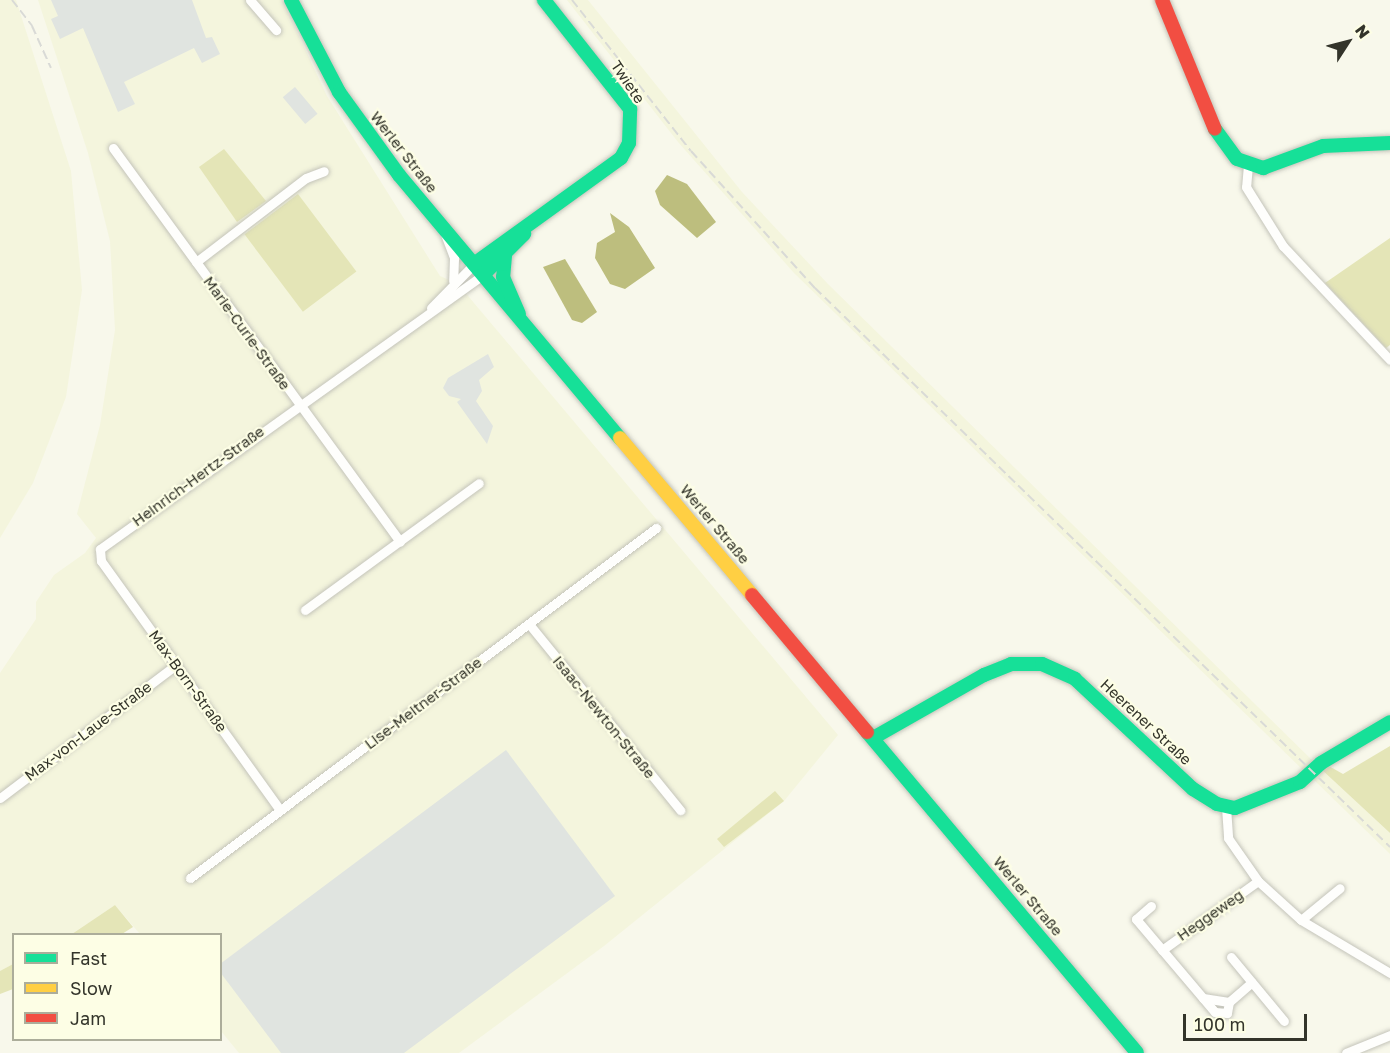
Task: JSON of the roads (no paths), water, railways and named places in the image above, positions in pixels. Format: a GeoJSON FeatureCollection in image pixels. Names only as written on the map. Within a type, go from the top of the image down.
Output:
{"type":"FeatureCollection","features":[{"type":"Feature","properties":{"kind":"street"},"geometry":{"type":"LineString","coordinates":[[250,0],[276,30]]}},
{"type":"Feature","properties":{"kind":"street","name":"Werler Straße"},"geometry":{"type":"LineString","coordinates":[[291,0],[357,119],[443,227],[1137,1053]]}},
{"type":"Feature","properties":{"kind":"street","name":"Twiete"},"geometry":{"type":"LineString","coordinates":[[479,269],[621,158],[633,129],[624,100],[544,0]]}},
{"type":"Feature","properties":{"kind":"street"},"geometry":{"type":"LineString","coordinates":[[1162,0],[1223,145],[1248,165],[1272,167],[1342,142],[1390,143]]}},
{"type":"Feature","properties":{"kind":"street","name":"Marie-Curie-Straße"},"geometry":{"type":"LineString","coordinates":[[113,148],[298,404]]}},
{"type":"Feature","properties":{"kind":"street"},"geometry":{"type":"LineString","coordinates":[[1248,165],[1246,187],[1283,246],[1390,360]]}},
{"type":"Feature","properties":{"kind":"street","name":"Marie-Curie-Straße"},"geometry":{"type":"LineString","coordinates":[[196,262],[306,178],[324,171]]}},
{"type":"Feature","properties":{"kind":"street","name":"Twiete"},"geometry":{"type":"LineString","coordinates":[[479,269],[505,256],[532,226]]}},
{"type":"Feature","properties":{"kind":"street"},"geometry":{"type":"LineString","coordinates":[[443,227],[454,258],[453,281]]}},
{"type":"Feature","properties":{"kind":"street"},"geometry":{"type":"LineString","coordinates":[[505,256],[503,277],[519,316]]}},
{"type":"Feature","properties":{"kind":"street","name":"Heinrich-Hertz-Straße"},"geometry":{"type":"LineString","coordinates":[[429,310],[453,281],[479,269]]}},
{"type":"Feature","properties":{"kind":"street","name":"Heinrich-Hertz-Straße"},"geometry":{"type":"LineString","coordinates":[[100,549],[429,310],[479,269]]}},
{"type":"Feature","properties":{"kind":"street"},"geometry":{"type":"LineString","coordinates":[[298,404],[400,541]]}},
{"type":"Feature","properties":{"kind":"street"},"geometry":{"type":"LineString","coordinates":[[305,610],[479,483]]}},
{"type":"Feature","properties":{"kind":"street","name":"Lise-Meitner-Straße"},"geometry":{"type":"LineString","coordinates":[[190,878],[656,528]]}},
{"type":"Feature","properties":{"kind":"street","name":"Max-Born-Straße"},"geometry":{"type":"LineString","coordinates":[[100,549],[101,561],[280,810]]}},
{"type":"Feature","properties":{"kind":"street","name":"Isaac-Newton-Straße"},"geometry":{"type":"LineString","coordinates":[[529,624],[680,810]]}},
{"type":"Feature","properties":{"kind":"street","name":"Max-von-Laue-Straße"},"geometry":{"type":"LineString","coordinates":[[0,798],[176,664]]}},
{"type":"Feature","properties":{"kind":"street","name":"Heerener Straße"},"geometry":{"type":"LineString","coordinates":[[873,738],[984,675],[1011,664],[1041,664],[1075,679],[1193,789],[1226,807]]}},
{"type":"Feature","properties":{"kind":"street"},"geometry":{"type":"LineString","coordinates":[[1390,722],[1321,763],[1300,782],[1243,806],[1226,807],[1228,838],[1258,881],[1301,920],[1390,973]]}},
{"type":"Feature","properties":{"kind":"street","name":"Heggeweg"},"geometry":{"type":"LineString","coordinates":[[1162,950],[1258,881]]}},
{"type":"Feature","properties":{"kind":"street"},"geometry":{"type":"LineString","coordinates":[[1301,920],[1341,888]]}},
{"type":"Feature","properties":{"kind":"street","name":"Heggeweg"},"geometry":{"type":"LineString","coordinates":[[1151,906],[1136,919],[1203,998],[1221,1015],[1228,1010],[1229,1002],[1252,982]]}},
{"type":"Feature","properties":{"kind":"street"},"geometry":{"type":"LineString","coordinates":[[1231,957],[1284,1021]]}},
{"type":"Feature","properties":{"kind":"street"},"geometry":{"type":"LineString","coordinates":[[1203,998],[1229,1002]]}},
{"type":"Feature","properties":{"kind":"street"},"geometry":{"type":"LineString","coordinates":[[1346,1053],[1364,1049],[1390,1035]]}},
{"type":"Feature","properties":{"kind":"railway"},"geometry":{"type":"LineString","coordinates":[[12,0],[32,26],[51,68]]}},
{"type":"Feature","properties":{"kind":"railway"},"geometry":{"type":"LineString","coordinates":[[572,0],[691,151],[815,288],[1390,847]]}}]}
